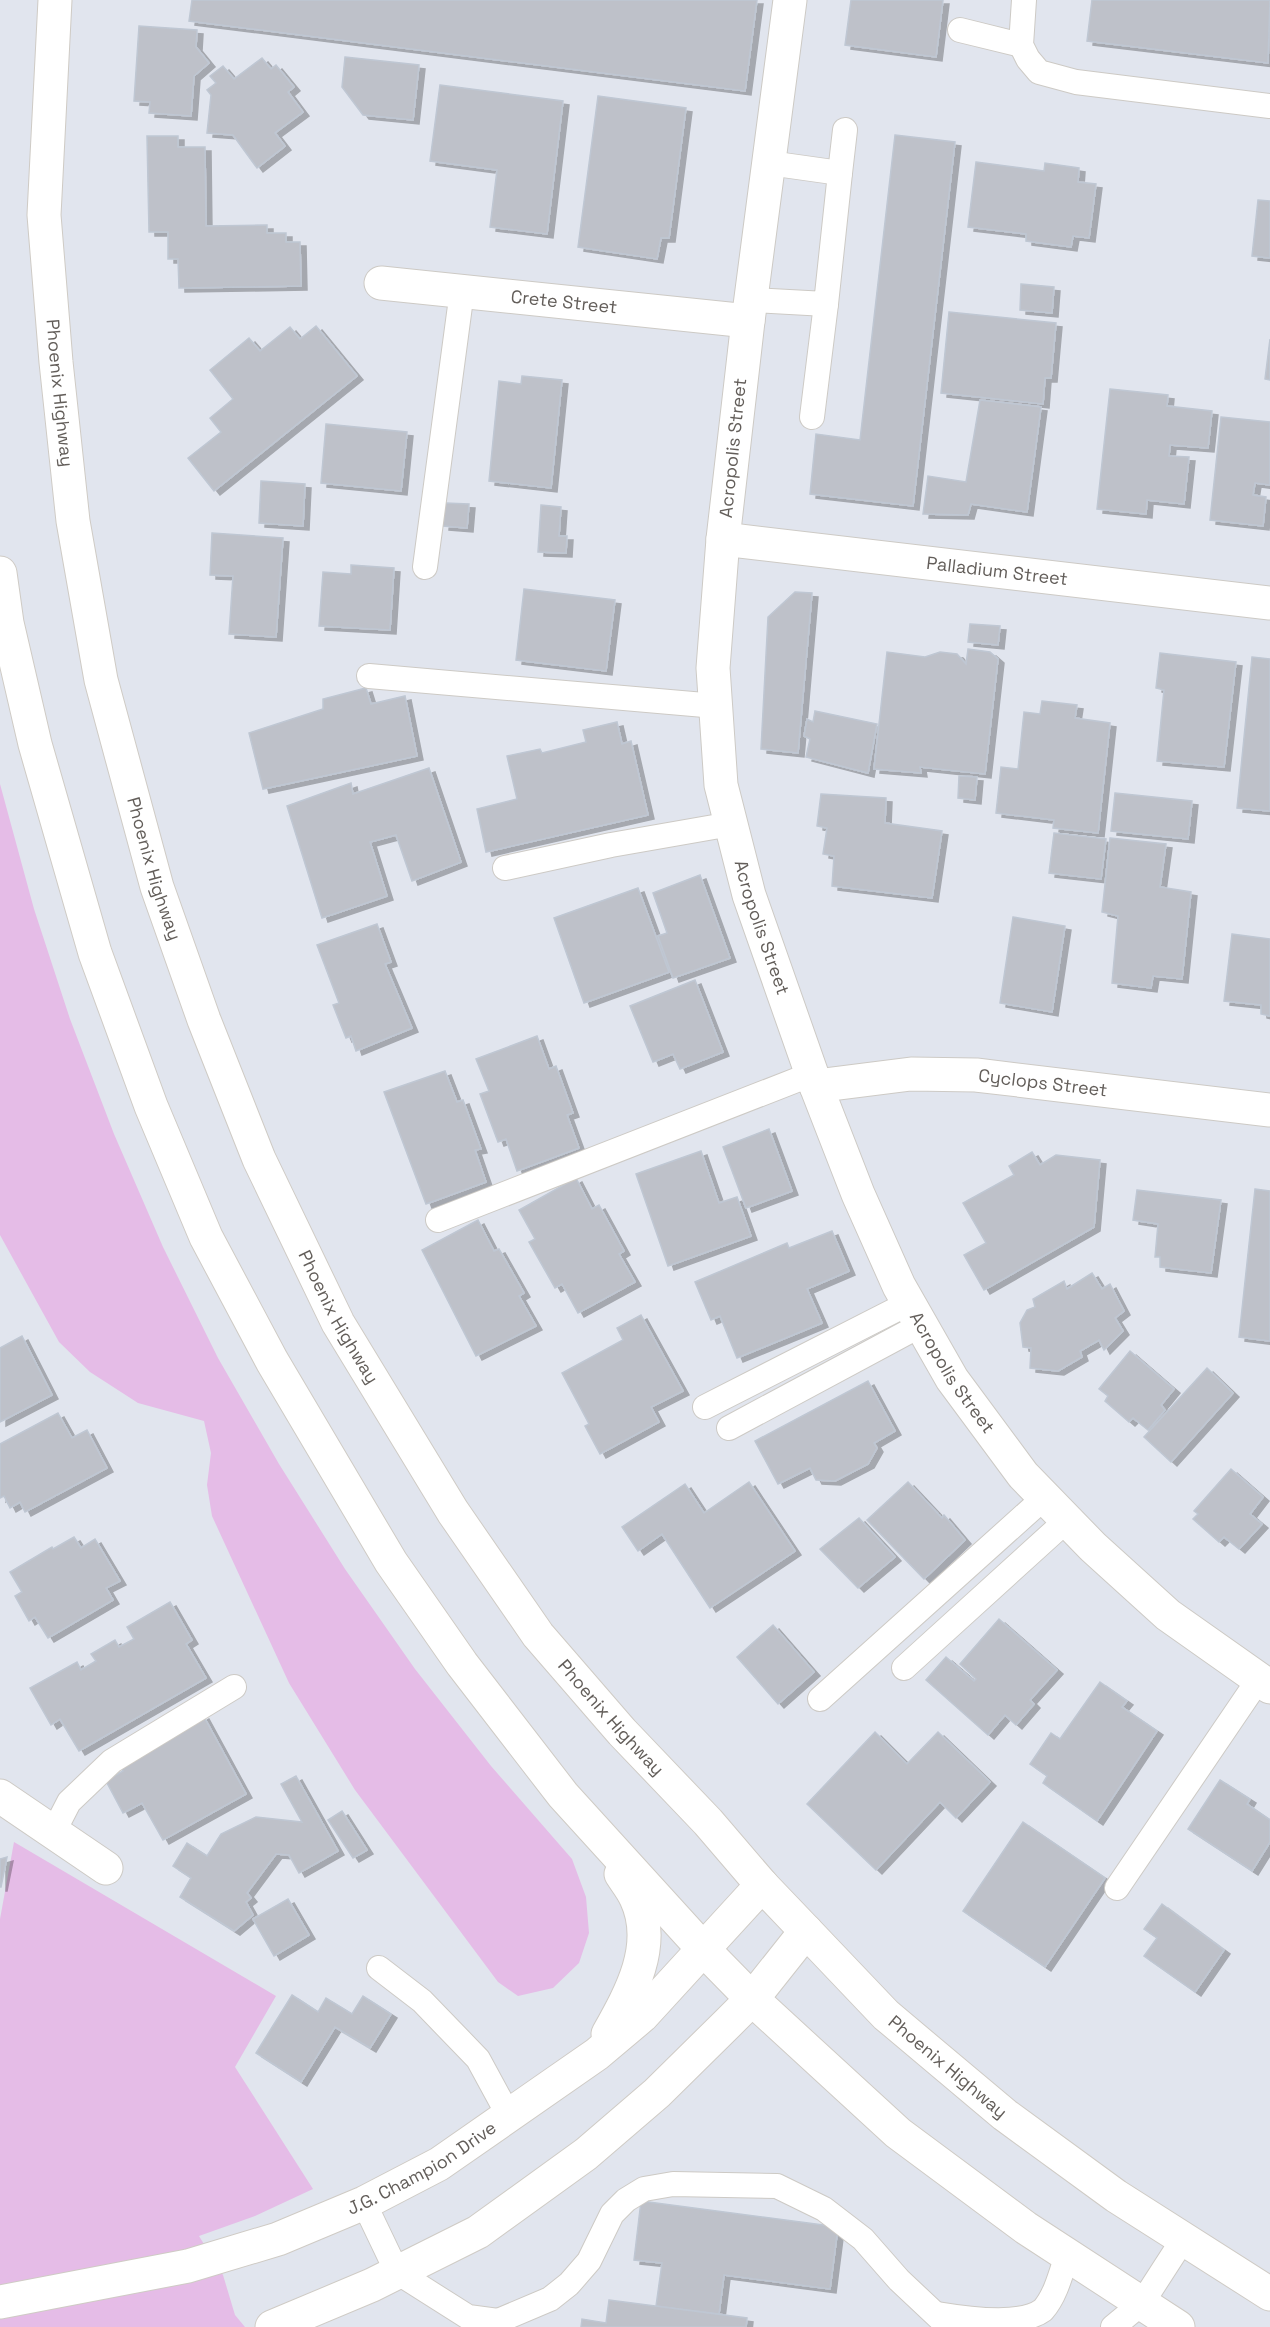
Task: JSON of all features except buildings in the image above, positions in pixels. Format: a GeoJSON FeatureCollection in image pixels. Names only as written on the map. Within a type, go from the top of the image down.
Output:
{"type":"FeatureCollection","features":[{"type":"Feature","properties":{"kind":"main road","name":"Phoenix Highway"},"geometry":{"type":"LineString","coordinates":[[55,0],[44,215],[56,362],[73,521],[101,680],[157,887],[204,1020],[259,1160],[338,1323],[453,1512],[538,1635],[622,1732],[708,1822],[762,1885],[886,2015],[1005,2115],[1116,2196],[1270,2294]]}},
{"type":"Feature","properties":{"kind":"main road","name":"Acropolis Street"},"geometry":{"type":"LineString","coordinates":[[790,0],[749,310],[723,539],[713,668],[721,785],[749,895],[814,1080],[858,1194],[915,1314],[952,1379],[1023,1475],[1093,1547],[1168,1615],[1265,1683]]}},
{"type":"Feature","properties":{"kind":"main road","name":"Crete Street"},"geometry":{"type":"LineString","coordinates":[[381,283],[462,291],[749,310]]}},
{"type":"Feature","properties":{"kind":"main road","name":"Palladium Street"},"geometry":{"type":"LineString","coordinates":[[723,539],[1270,603]]}},
{"type":"Feature","properties":{"kind":"main road"},"geometry":{"type":"LineString","coordinates":[[0,573],[8,622],[35,744],[95,953],[151,1106],[206,1237],[272,1361],[392,1562],[462,1664],[563,1795],[704,1950],[752,1999],[898,2133],[1026,2228],[1178,2327]]}},
{"type":"Feature","properties":{"kind":"main road","name":"Cyclops Street"},"geometry":{"type":"LineString","coordinates":[[814,1080],[911,1074],[975,1075],[1270,1110]]}},
{"type":"Feature","properties":{"kind":"main road"},"geometry":{"type":"LineString","coordinates":[[0,1796],[106,1868]]}},
{"type":"Feature","properties":{"kind":"main road"},"geometry":{"type":"LineString","coordinates":[[586,1819],[636,1899],[644,1927],[643,1956],[630,1995],[597,2054]]}},
{"type":"Feature","properties":{"kind":"main road","name":"J.G. Champion Drive"},"geometry":{"type":"LineString","coordinates":[[0,2302],[188,2266],[278,2239],[364,2203],[439,2164],[597,2054],[642,2016],[762,1885]]}},
{"type":"Feature","properties":{"kind":"main road"},"geometry":{"type":"LineString","coordinates":[[272,2327],[372,2285],[478,2232],[586,2154],[657,2093],[752,1999],[806,1931]]}},
{"type":"Feature","properties":{"kind":"lane"},"geometry":{"type":"LineString","coordinates":[[1024,0],[1021,45],[1028,59],[1039,72],[1076,82],[1270,106]]}},
{"type":"Feature","properties":{"kind":"lane"},"geometry":{"type":"LineString","coordinates":[[960,30],[1021,45]]}},
{"type":"Feature","properties":{"kind":"lane"},"geometry":{"type":"LineString","coordinates":[[812,417],[845,130]]}},
{"type":"Feature","properties":{"kind":"lane"},"geometry":{"type":"LineString","coordinates":[[769,163],[840,173]]}},
{"type":"Feature","properties":{"kind":"lane"},"geometry":{"type":"LineString","coordinates":[[425,567],[462,291]]}},
{"type":"Feature","properties":{"kind":"lane"},"geometry":{"type":"LineString","coordinates":[[749,310],[826,304]]}},
{"type":"Feature","properties":{"kind":"lane"},"geometry":{"type":"LineString","coordinates":[[369,676],[716,706]]}},
{"type":"Feature","properties":{"kind":"lane"},"geometry":{"type":"LineString","coordinates":[[505,868],[611,845],[731,824]]}},
{"type":"Feature","properties":{"kind":"lane"},"geometry":{"type":"LineString","coordinates":[[438,1220],[814,1080]]}},
{"type":"Feature","properties":{"kind":"lane"},"geometry":{"type":"LineString","coordinates":[[705,1407],[915,1314]]}},
{"type":"Feature","properties":{"kind":"lane"},"geometry":{"type":"LineString","coordinates":[[729,1428],[915,1314]]}},
{"type":"Feature","properties":{"kind":"lane"},"geometry":{"type":"LineString","coordinates":[[904,1668],[1056,1508]]}},
{"type":"Feature","properties":{"kind":"lane"},"geometry":{"type":"LineString","coordinates":[[820,1699],[1056,1508]]}},
{"type":"Feature","properties":{"kind":"lane"},"geometry":{"type":"LineString","coordinates":[[1117,1888],[1265,1683]]}},
{"type":"Feature","properties":{"kind":"lane"},"geometry":{"type":"LineString","coordinates":[[53,1833],[69,1802],[112,1761],[234,1687]]}},
{"type":"Feature","properties":{"kind":"lane"},"geometry":{"type":"LineString","coordinates":[[379,1968],[422,2001],[478,2059],[509,2116]]}},
{"type":"Feature","properties":{"kind":"lane"},"geometry":{"type":"LineString","coordinates":[[364,2203],[397,2272],[468,2317],[498,2321],[524,2312],[550,2299],[569,2284],[589,2261],[612,2214],[626,2200],[644,2189],[673,2184],[777,2186],[824,2209],[863,2240],[899,2280],[943,2321],[1020,2323],[1042,2311],[1053,2295],[1067,2255]]}},
{"type":"Feature","properties":{"kind":"lane"},"geometry":{"type":"LineString","coordinates":[[1113,2327],[1142,2303],[1184,2238]]}},
{"type":"Feature","properties":{"kind":"shaded area"},"geometry":{"type":"Polygon","coordinates":[[[0,784],[34,909],[70,1019],[114,1134],[163,1247],[218,1358],[279,1464],[345,1569],[415,1669],[491,1766],[572,1859],[586,1897],[589,1933],[579,1963],[553,1988],[518,1996],[498,1982],[355,1790],[289,1683],[212,1516],[207,1485],[211,1453],[204,1421],[138,1403],[90,1372],[59,1342],[0,1235],[0,784]]]}},
{"type":"Feature","properties":{"kind":"shaded area"},"geometry":{"type":"Polygon","coordinates":[[[14,1842],[276,1996],[235,2067],[313,2189],[255,2216],[199,2236],[223,2275],[235,2315],[245,2327],[0,2327],[0,1919],[14,1842]]]}}]}
